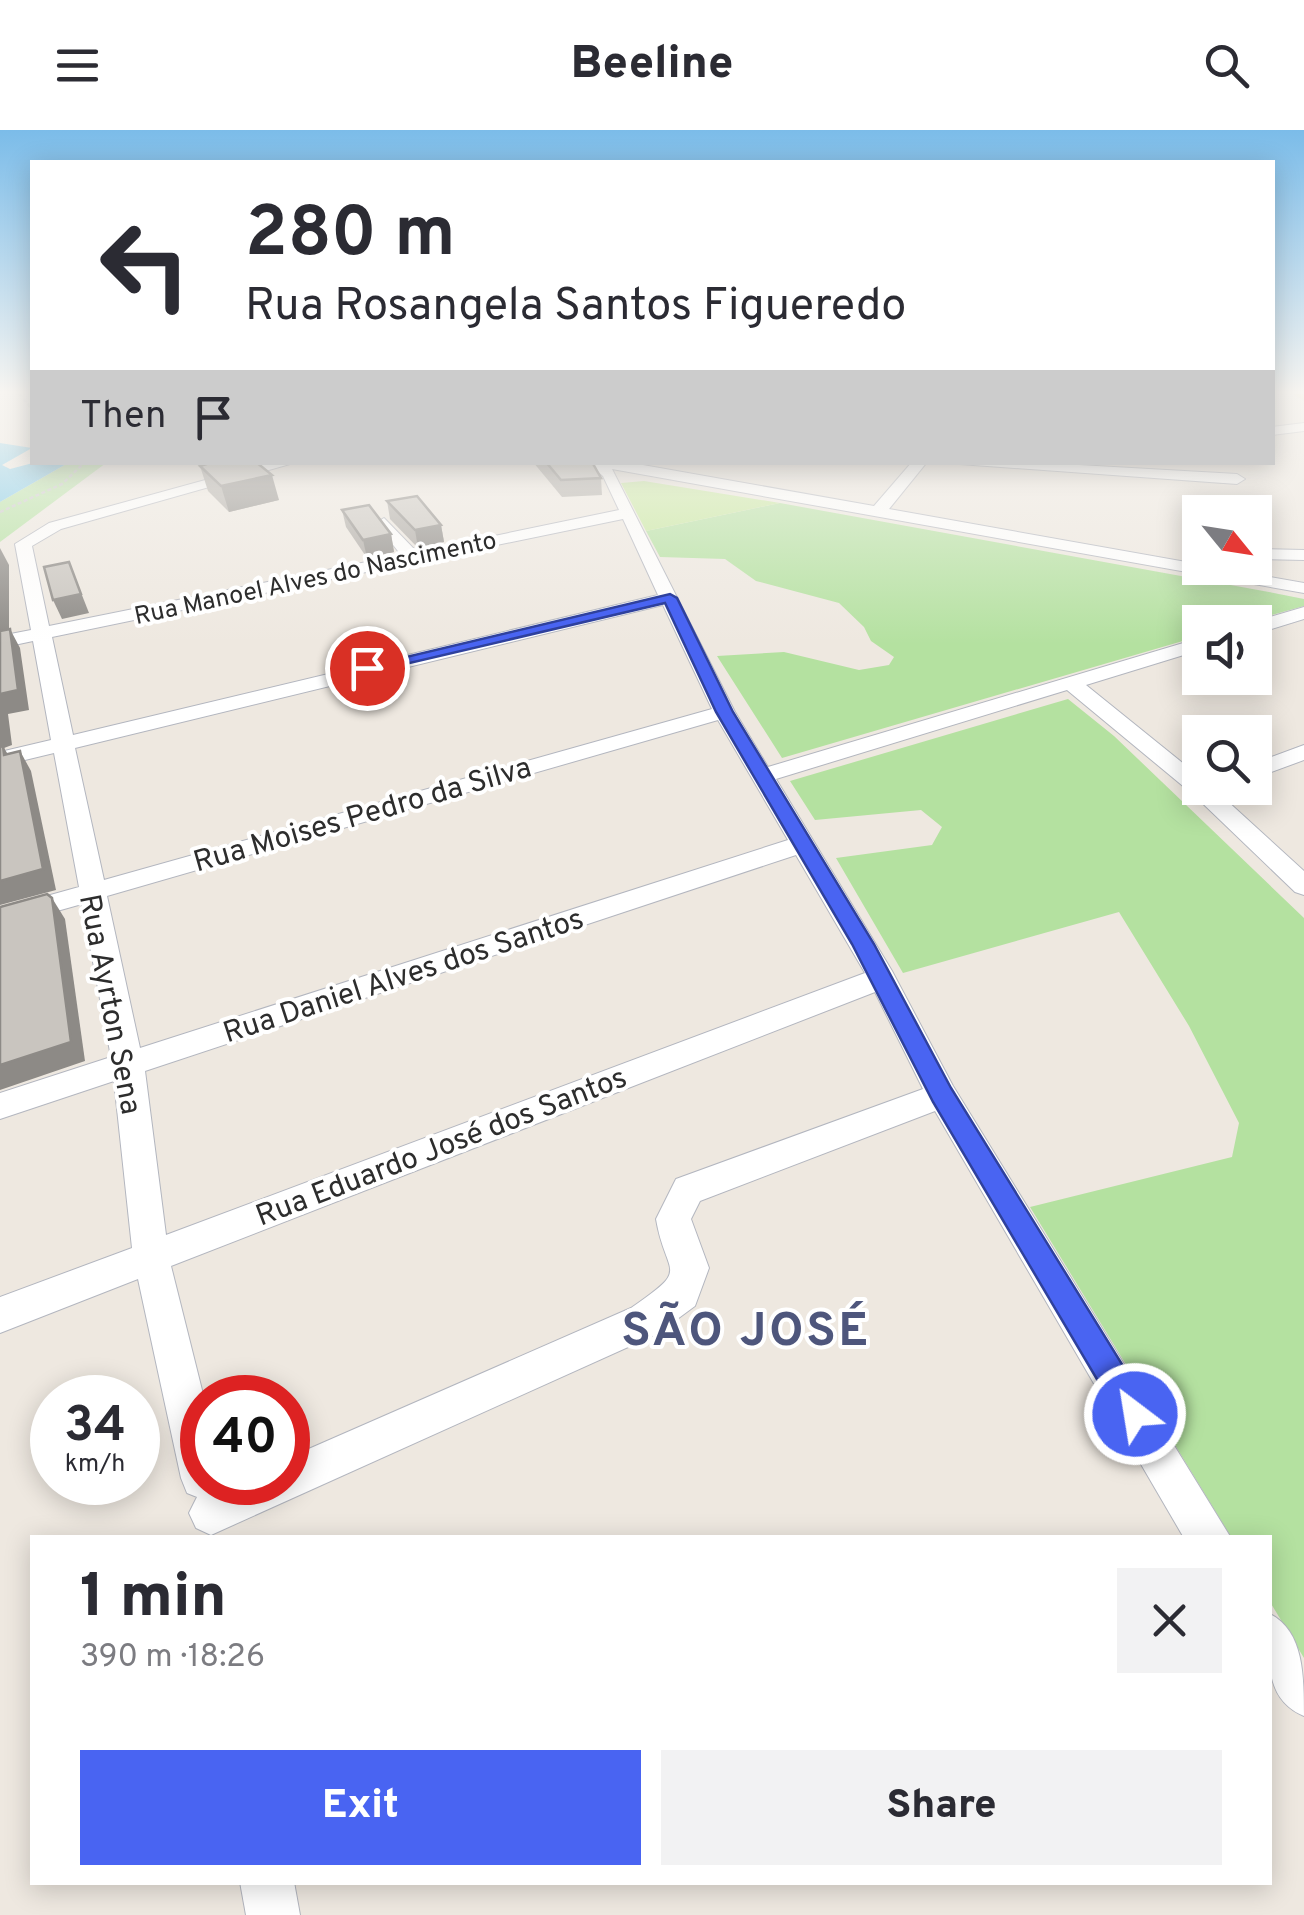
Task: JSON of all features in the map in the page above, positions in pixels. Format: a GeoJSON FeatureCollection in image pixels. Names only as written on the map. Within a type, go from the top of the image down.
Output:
{"type":"FeatureCollection","features":[{"type":"Feature","properties":{"kind":"street","name":"Rua Ayrton Sena"},"geometry":{"type":"LineString","coordinates":[[180,1382],[151,1257],[128,1064],[22,544],[32,535],[236,477]]}},
{"type":"Feature","properties":{"kind":"street"},"geometry":{"type":"LineString","coordinates":[[608,477],[630,513],[724,712],[882,978],[942,1095],[1207,1535]]}},
{"type":"Feature","properties":{"kind":"street"},"geometry":{"type":"LineString","coordinates":[[667,477],[1304,588]]}},
{"type":"Feature","properties":{"kind":"street"},"geometry":{"type":"LineString","coordinates":[[877,513],[907,477]]}},
{"type":"Feature","properties":{"kind":"street"},"geometry":{"type":"LineString","coordinates":[[1214,477],[1236,479]]}},
{"type":"Feature","properties":{"kind":"street","name":"Rua Manoel Alves do Nascimento"},"geometry":{"type":"LineString","coordinates":[[0,642],[630,513]]}},
{"type":"Feature","properties":{"kind":"street"},"geometry":{"type":"LineString","coordinates":[[384,524],[412,557]]}},
{"type":"Feature","properties":{"kind":"street"},"geometry":{"type":"LineString","coordinates":[[1117,554],[1182,554]]}},
{"type":"Feature","properties":{"kind":"street"},"geometry":{"type":"LineString","coordinates":[[1272,554],[1304,555]]}},
{"type":"Feature","properties":{"kind":"street"},"geometry":{"type":"LineString","coordinates":[[0,759],[670,598]]}},
{"type":"Feature","properties":{"kind":"street"},"geometry":{"type":"LineString","coordinates":[[1272,623],[1302,615]]}},
{"type":"Feature","properties":{"kind":"street"},"geometry":{"type":"LineString","coordinates":[[761,776],[1182,649]]}},
{"type":"Feature","properties":{"kind":"street"},"geometry":{"type":"LineString","coordinates":[[1072,683],[1182,769]]}},
{"type":"Feature","properties":{"kind":"street","name":"Rua Moises Pedro da Silva"},"geometry":{"type":"LineString","coordinates":[[0,918],[724,712]]}},
{"type":"Feature","properties":{"kind":"street"},"geometry":{"type":"LineString","coordinates":[[1272,764],[1304,752]]}},
{"type":"Feature","properties":{"kind":"street"},"geometry":{"type":"LineString","coordinates":[[1223,805],[1304,886]]}},
{"type":"Feature","properties":{"kind":"street","name":"Rua Daniel Alves dos Santos"},"geometry":{"type":"LineString","coordinates":[[0,1106],[805,843]]}},
{"type":"Feature","properties":{"kind":"street","name":"Rua Eduardo José dos Santos"},"geometry":{"type":"LineString","coordinates":[[0,1314],[882,978]]}},
{"type":"Feature","properties":{"kind":"street"},"geometry":{"type":"LineString","coordinates":[[310,1469],[644,1321],[676,1301],[691,1268],[671,1220],[676,1202],[688,1190],[942,1095]]}},
{"type":"Feature","properties":{"kind":"street"},"geometry":{"type":"LineString","coordinates":[[1272,1640],[1304,1692]]}},
{"type":"Feature","properties":{"kind":"street"},"geometry":{"type":"LineString","coordinates":[[268,1885],[274,1915]]}},
{"type":"Feature","properties":{"kind":"path"},"geometry":{"type":"LineString","coordinates":[[0,512],[69,477]]}},
{"type":"Feature","properties":{"kind":"green space"},"geometry":{"type":"Polygon","coordinates":[[[43,477],[87,477],[0,542],[0,502],[43,477]]]}},
{"type":"Feature","properties":{"kind":"green space"},"geometry":{"type":"Polygon","coordinates":[[[644,481],[780,503],[646,531],[621,483],[644,481]]]}},
{"type":"Feature","properties":{"kind":"green space"},"geometry":{"type":"Polygon","coordinates":[[[780,503],[1182,576],[1182,585],[1231,585],[1269,592],[1304,599],[1304,606],[1272,615],[1272,605],[1182,605],[1182,641],[782,758],[717,656],[784,652],[859,670],[889,665],[894,657],[871,641],[864,627],[839,603],[756,581],[725,559],[660,557],[646,531],[780,503]]]}},
{"type":"Feature","properties":{"kind":"green space"},"geometry":{"type":"Polygon","coordinates":[[[1068,699],[1114,736],[1304,918],[1304,1658],[1272,1605],[1272,1535],[1230,1535],[1030,1207],[1232,1157],[1239,1123],[1189,1026],[1119,912],[903,973],[836,858],[932,845],[942,827],[921,810],[815,820],[790,781],[1068,699]]]}},
{"type":"Feature","properties":{"kind":"water"},"geometry":{"type":"Polygon","coordinates":[[[0,477],[43,477],[0,502],[0,477]]]}},
{"type":"Feature","properties":{"kind":"building"},"geometry":{"type":"Polygon","coordinates":[[[212,477],[261,477],[221,486],[212,477]]]}},
{"type":"Feature","properties":{"kind":"building"},"geometry":{"type":"Polygon","coordinates":[[[559,477],[601,478],[561,480],[559,477]]]}},
{"type":"Feature","properties":{"kind":"building"},"geometry":{"type":"Polygon","coordinates":[[[417,496],[441,525],[415,530],[387,501],[417,496]]]}},
{"type":"Feature","properties":{"kind":"building"},"geometry":{"type":"Polygon","coordinates":[[[369,505],[391,534],[363,540],[342,510],[369,505]]]}},
{"type":"Feature","properties":{"kind":"building"},"geometry":{"type":"Polygon","coordinates":[[[69,562],[81,594],[53,600],[44,567],[69,562]]]}},
{"type":"Feature","properties":{"kind":"building"},"geometry":{"type":"Polygon","coordinates":[[[10,629],[18,690],[0,694],[0,631],[10,629]]]}},
{"type":"Feature","properties":{"kind":"building"},"geometry":{"type":"Polygon","coordinates":[[[3,746],[4,755],[20,751],[43,869],[0,881],[0,747],[3,746]]]}},
{"type":"Feature","properties":{"kind":"building"},"geometry":{"type":"Polygon","coordinates":[[[47,894],[52,898],[71,1042],[0,1065],[0,907],[47,894]]]}},
{"type":"Feature","properties":{"kind":"district","name":"SÃO JOSÉ"},"geometry":{"type":"Point","coordinates":[746,1328]}},
{"type":"Feature","properties":{"kind":"route"},"geometry":{"type":"LineString","coordinates":[[367,668],[670,598],[724,712],[863,944],[942,1095],[1135,1414]]}}]}
